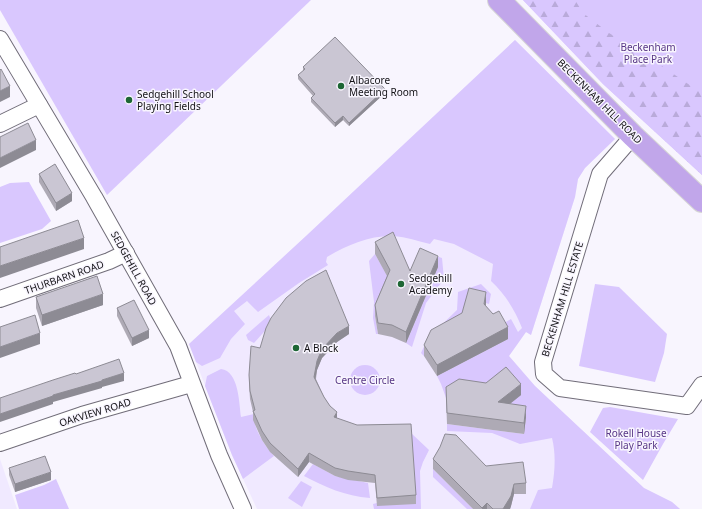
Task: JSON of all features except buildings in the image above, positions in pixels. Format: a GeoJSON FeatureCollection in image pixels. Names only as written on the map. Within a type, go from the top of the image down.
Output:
{"type":"FeatureCollection","features":[{"type":"Feature","properties":{"kind":"main road","name":"BECKENHAM HILL ROAD"},"geometry":{"type":"LineString","coordinates":[[499,0],[633,136],[702,201]]}},
{"type":"Feature","properties":{"kind":"street","name":"SEDGEHILL ROAD"},"geometry":{"type":"LineString","coordinates":[[0,39],[126,253],[178,346],[191,384],[219,455],[243,509]]}},
{"type":"Feature","properties":{"kind":"street"},"geometry":{"type":"LineString","coordinates":[[0,124],[39,105]]}},
{"type":"Feature","properties":{"kind":"street","name":"BECKENHAM HILL ESTATE"},"geometry":{"type":"LineString","coordinates":[[633,136],[600,174],[542,362],[544,374],[560,388],[687,406],[702,385]]}},
{"type":"Feature","properties":{"kind":"street","name":"THURBARN ROAD"},"geometry":{"type":"LineString","coordinates":[[0,299],[109,261],[126,253]]}},
{"type":"Feature","properties":{"kind":"street","name":"OAKVIEW ROAD"},"geometry":{"type":"LineString","coordinates":[[0,443],[82,415],[191,384]]}},
{"type":"Feature","properties":{"kind":"shaded area","name":"Sedgehill Academy"},"geometry":{"type":"Polygon","coordinates":[[[515,40],[615,139],[585,168],[578,179],[575,197],[531,335],[526,332],[509,356],[535,386],[644,488],[672,502],[680,509],[257,509],[232,455],[189,344],[515,40]]]}},
{"type":"Feature","properties":{"kind":"shaded area"},"geometry":{"type":"Polygon","coordinates":[[[0,459],[17,509],[0,509],[0,459]]]}},
{"type":"Feature","properties":{"kind":"green space","name":"Sedgehill School Playing Fields"},"geometry":{"type":"Polygon","coordinates":[[[0,0],[311,0],[107,195],[0,10],[0,0]]]}},
{"type":"Feature","properties":{"kind":"green space","name":"Beckenham Place Park"},"geometry":{"type":"Polygon","coordinates":[[[523,0],[702,0],[702,175],[603,84],[523,0]]]}},
{"type":"Feature","properties":{"kind":"green space","name":"Beckenham Place Park"},"geometry":{"type":"Polygon","coordinates":[[[523,0],[575,0],[583,13],[609,33],[702,92],[702,175],[603,84],[523,0]]]}},
{"type":"Feature","properties":{"kind":"green space"},"geometry":{"type":"Polygon","coordinates":[[[515,40],[615,139],[585,168],[578,179],[575,197],[531,335],[526,332],[509,356],[535,386],[644,488],[672,502],[680,509],[530,509],[538,490],[552,488],[555,463],[552,438],[520,444],[492,433],[447,431],[447,424],[524,434],[526,418],[459,390],[446,398],[437,376],[508,339],[501,325],[511,319],[518,332],[522,328],[509,303],[501,291],[491,281],[493,264],[454,244],[434,239],[430,244],[394,236],[376,237],[359,242],[327,257],[326,262],[328,265],[299,283],[258,312],[247,301],[234,311],[245,324],[231,339],[220,358],[202,366],[196,362],[189,344],[515,40]]]}},
{"type":"Feature","properties":{"kind":"green space"},"geometry":{"type":"Polygon","coordinates":[[[29,182],[51,221],[42,229],[0,243],[0,187],[10,183],[29,182]]]}},
{"type":"Feature","properties":{"kind":"green space"},"geometry":{"type":"Polygon","coordinates":[[[427,253],[442,258],[444,279],[426,303],[412,347],[406,343],[438,267],[427,253]]]}},
{"type":"Feature","properties":{"kind":"green space"},"geometry":{"type":"Polygon","coordinates":[[[375,254],[390,281],[375,316],[378,334],[376,334],[373,318],[374,302],[369,261],[375,254]]]}},
{"type":"Feature","properties":{"kind":"green space"},"geometry":{"type":"Polygon","coordinates":[[[481,284],[491,294],[489,304],[486,303],[462,324],[431,341],[424,356],[421,353],[428,338],[457,310],[458,292],[481,284]]]}},
{"type":"Feature","properties":{"kind":"green space"},"geometry":{"type":"Polygon","coordinates":[[[595,284],[619,287],[667,334],[664,353],[655,382],[579,366],[595,284]]]}},
{"type":"Feature","properties":{"kind":"green space"},"geometry":{"type":"Polygon","coordinates":[[[269,315],[272,323],[254,343],[248,340],[246,335],[269,315]]]}},
{"type":"Feature","properties":{"kind":"green space","name":"Centre Circle"},"geometry":{"type":"Polygon","coordinates":[[[365,365],[375,370],[380,380],[375,390],[365,395],[355,390],[350,380],[355,370],[365,365]]]}},
{"type":"Feature","properties":{"kind":"green space"},"geometry":{"type":"Polygon","coordinates":[[[221,369],[227,371],[235,381],[239,396],[241,417],[254,414],[257,431],[274,456],[243,479],[205,386],[207,376],[221,369]]]}},
{"type":"Feature","properties":{"kind":"green space","name":"Rokell House Play Park"},"geometry":{"type":"Polygon","coordinates":[[[610,407],[678,419],[643,480],[590,432],[603,408],[610,407]]]}},
{"type":"Feature","properties":{"kind":"green space"},"geometry":{"type":"Polygon","coordinates":[[[411,433],[429,450],[420,471],[421,509],[374,509],[373,504],[377,503],[377,506],[411,433]]]}},
{"type":"Feature","properties":{"kind":"green space"},"geometry":{"type":"Polygon","coordinates":[[[313,464],[335,476],[368,483],[370,498],[352,495],[336,490],[304,476],[313,464]]]}},
{"type":"Feature","properties":{"kind":"green space"},"geometry":{"type":"Polygon","coordinates":[[[433,469],[473,509],[467,509],[433,477],[433,469]]]}},
{"type":"Feature","properties":{"kind":"green space"},"geometry":{"type":"Polygon","coordinates":[[[56,479],[69,509],[19,509],[15,495],[44,485],[56,479]]]}},
{"type":"Feature","properties":{"kind":"green space"},"geometry":{"type":"Polygon","coordinates":[[[301,481],[312,487],[302,507],[288,498],[301,481]]]}},
{"type":"Feature","properties":{"kind":"place","name":"Albacore Meeting Room"},"geometry":{"type":"Point","coordinates":[341,86]}},
{"type":"Feature","properties":{"kind":"place","name":"Sedgehill School Playing Fields"},"geometry":{"type":"Point","coordinates":[129,100]}},
{"type":"Feature","properties":{"kind":"place","name":"Sedgehill Academy"},"geometry":{"type":"Point","coordinates":[401,284]}},
{"type":"Feature","properties":{"kind":"place","name":"A Block"},"geometry":{"type":"Point","coordinates":[296,348]}}]}
